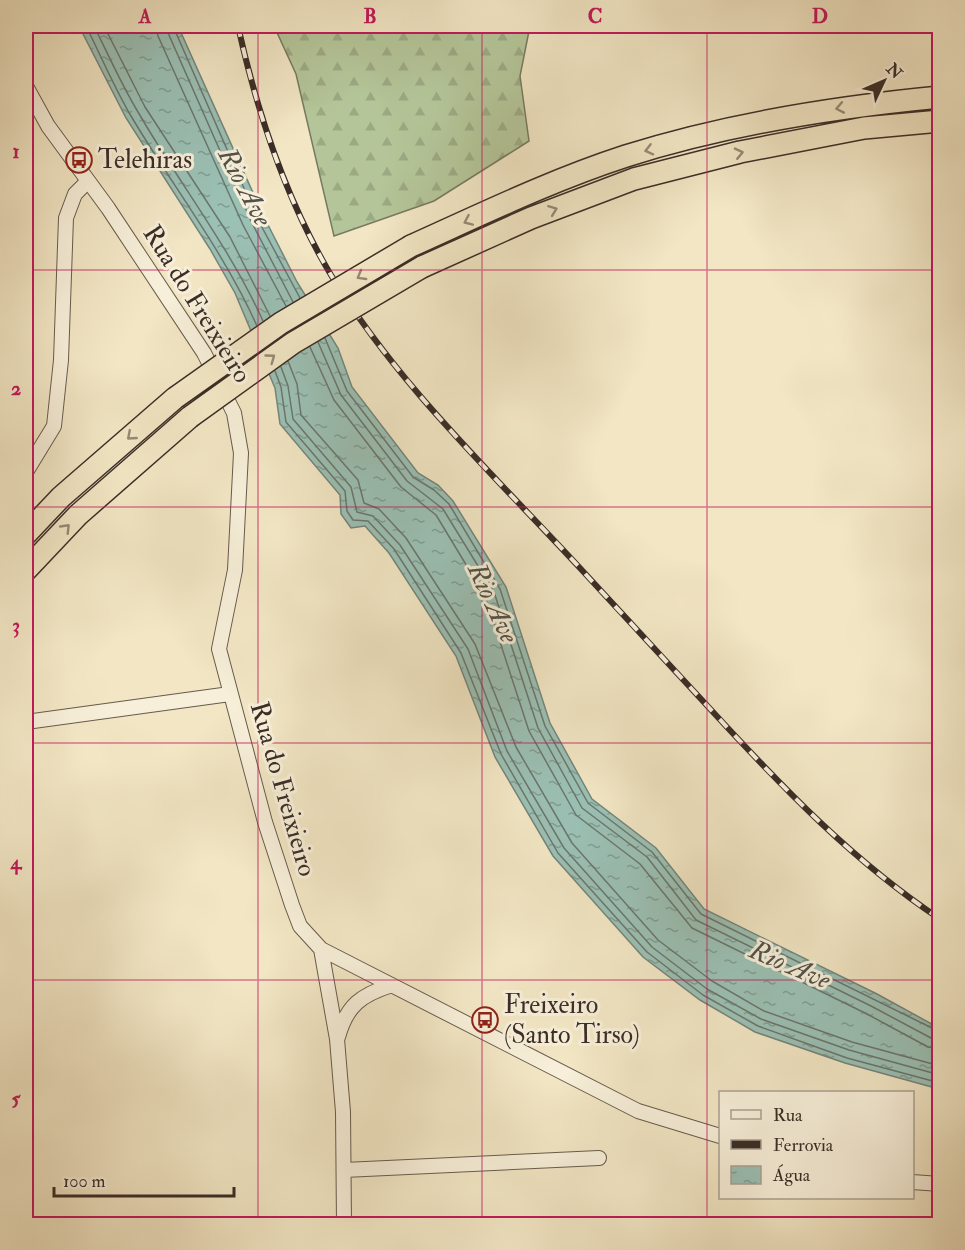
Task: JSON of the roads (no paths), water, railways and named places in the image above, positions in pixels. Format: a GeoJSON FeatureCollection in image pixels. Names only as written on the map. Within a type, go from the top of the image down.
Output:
{"type":"FeatureCollection","features":[{"type":"Feature","properties":{"kind":"highway"},"geometry":{"type":"LineString","coordinates":[[26,534],[61,497],[175,398],[281,323],[411,246],[521,196],[626,156],[734,129],[849,106],[939,97]]}},
{"type":"Feature","properties":{"kind":"highway"},"geometry":{"type":"LineString","coordinates":[[26,570],[78,515],[190,417],[293,343],[422,267],[531,218],[634,179],[740,152],[852,130],[939,121]]}},
{"type":"Feature","properties":{"kind":"street","name":"Rua do Freixieiro"},"geometry":{"type":"LineString","coordinates":[[26,86],[48,126],[108,208],[204,353],[234,413],[241,453],[235,570],[219,649],[265,822],[292,905],[300,926],[321,949]]}},
{"type":"Feature","properties":{"kind":"street"},"geometry":{"type":"LineString","coordinates":[[26,472],[54,426],[61,369],[66,218],[75,194],[87,182]]}},
{"type":"Feature","properties":{"kind":"street"},"geometry":{"type":"LineString","coordinates":[[26,722],[230,694]]}},
{"type":"Feature","properties":{"kind":"street"},"geometry":{"type":"LineString","coordinates":[[321,949],[638,1111],[719,1136]]}},
{"type":"Feature","properties":{"kind":"street"},"geometry":{"type":"LineString","coordinates":[[321,949],[337,1039],[344,1170],[344,1224]]}},
{"type":"Feature","properties":{"kind":"street"},"geometry":{"type":"LineString","coordinates":[[337,1039],[344,1016],[360,999],[392,986]]}},
{"type":"Feature","properties":{"kind":"street"},"geometry":{"type":"LineString","coordinates":[[344,1170],[599,1158]]}},
{"type":"Feature","properties":{"kind":"street"},"geometry":{"type":"LineString","coordinates":[[914,1182],[939,1184]]}},
{"type":"Feature","properties":{"kind":"water","name":"Rio Ave"},"geometry":{"type":"Polygon","coordinates":[[[79,26],[178,26],[263,215],[297,282],[338,348],[352,387],[418,473],[438,485],[453,501],[506,587],[550,723],[592,799],[656,848],[704,909],[877,994],[939,1028],[939,1089],[845,1063],[755,1032],[700,1000],[643,957],[553,856],[495,757],[456,656],[389,553],[365,526],[351,528],[341,514],[340,495],[280,424],[275,388],[235,293],[210,249],[126,118],[79,26]]]}},
{"type":"Feature","properties":{"kind":"railway"},"geometry":{"type":"LineString","coordinates":[[238,26],[254,90],[286,185],[331,275],[386,354],[480,462],[793,796],[848,848],[908,897],[940,919]]}},
{"type":"Feature","properties":{"kind":"place","name":"Telehiras"},"geometry":{"type":"Point","coordinates":[79,160]}},
{"type":"Feature","properties":{"kind":"place","name":"Freixeiro (Santo Tirso)"},"geometry":{"type":"Point","coordinates":[485,1020]}}]}
